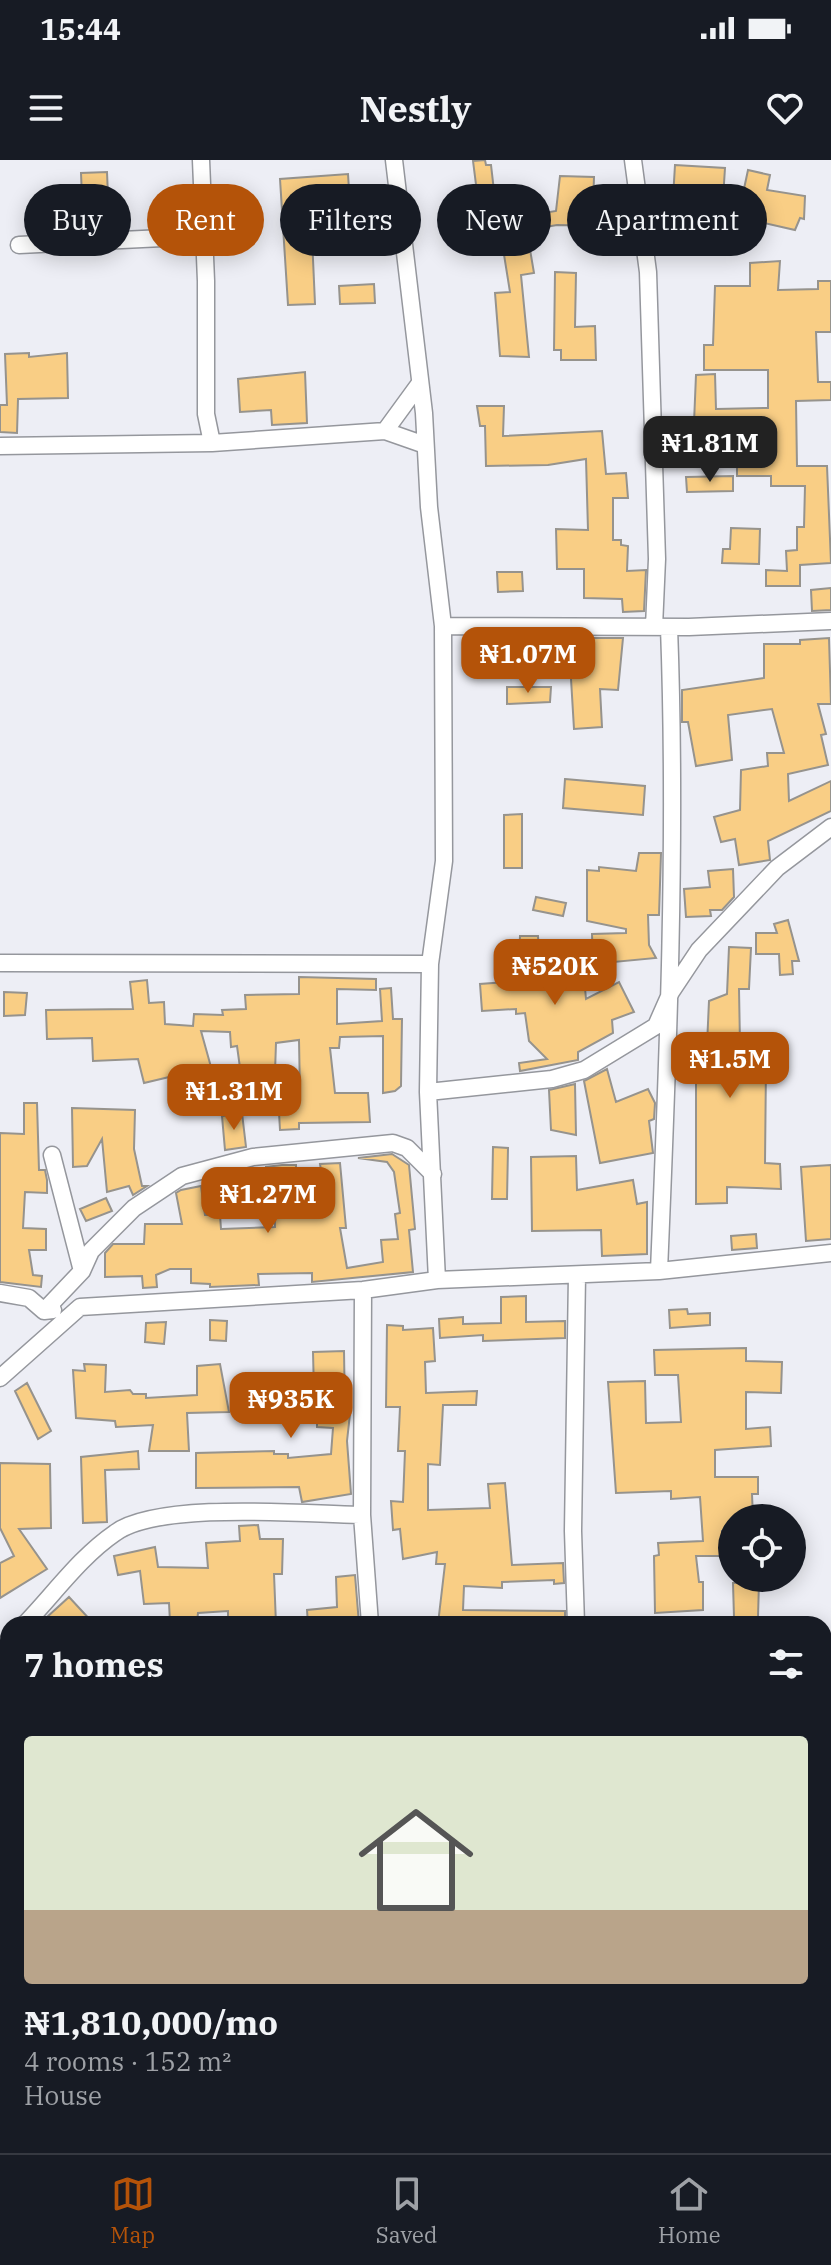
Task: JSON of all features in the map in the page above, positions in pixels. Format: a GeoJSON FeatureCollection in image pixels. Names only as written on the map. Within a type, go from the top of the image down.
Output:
{"type":"FeatureCollection","features":[{"type":"Feature","properties":{"kind":"street"},"geometry":{"type":"LineString","coordinates":[[201,160],[202,184]]}},
{"type":"Feature","properties":{"kind":"street"},"geometry":{"type":"LineString","coordinates":[[394,160],[420,383],[443,626],[444,861],[430,964],[428,1092],[437,1280]]}},
{"type":"Feature","properties":{"kind":"street"},"geometry":{"type":"LineString","coordinates":[[633,160],[648,272],[671,992],[659,1271]]}},
{"type":"Feature","properties":{"kind":"street"},"geometry":{"type":"LineString","coordinates":[[19,245],[147,239]]}},
{"type":"Feature","properties":{"kind":"street"},"geometry":{"type":"LineString","coordinates":[[204,256],[206,414],[212,443]]}},
{"type":"Feature","properties":{"kind":"street"},"geometry":{"type":"LineString","coordinates":[[385,431],[420,383]]}},
{"type":"Feature","properties":{"kind":"street"},"geometry":{"type":"LineString","coordinates":[[0,446],[212,443],[385,431],[425,445]]}},
{"type":"Feature","properties":{"kind":"street"},"geometry":{"type":"LineString","coordinates":[[443,626],[661,627],[831,621]]}},
{"type":"Feature","properties":{"kind":"street"},"geometry":{"type":"LineString","coordinates":[[428,1092],[552,1079],[584,1070],[656,1026],[671,992],[699,950],[777,868],[831,827]]}},
{"type":"Feature","properties":{"kind":"street"},"geometry":{"type":"LineString","coordinates":[[0,963],[430,964]]}},
{"type":"Feature","properties":{"kind":"street"},"geometry":{"type":"LineString","coordinates":[[44,1311],[82,1271],[91,1251],[134,1208],[182,1176],[253,1157],[393,1143],[407,1148],[433,1174]]}},
{"type":"Feature","properties":{"kind":"street"},"geometry":{"type":"LineString","coordinates":[[52,1155],[82,1271]]}},
{"type":"Feature","properties":{"kind":"street"},"geometry":{"type":"LineString","coordinates":[[0,1293],[29,1298],[44,1311],[363,1290],[437,1280],[659,1271],[831,1253]]}},
{"type":"Feature","properties":{"kind":"street"},"geometry":{"type":"LineString","coordinates":[[576,1616],[573,1531],[577,1275]]}},
{"type":"Feature","properties":{"kind":"street"},"geometry":{"type":"LineString","coordinates":[[363,1290],[362,1515],[369,1616]]}},
{"type":"Feature","properties":{"kind":"street"},"geometry":{"type":"LineString","coordinates":[[0,1378],[80,1307]]}},
{"type":"Feature","properties":{"kind":"street"},"geometry":{"type":"LineString","coordinates":[[32,1616],[83,1560],[116,1531],[141,1521],[206,1514],[362,1515]]}},
{"type":"Feature","properties":{"kind":"building"},"geometry":{"type":"Polygon","coordinates":[[[485,160],[486,165],[491,165],[493,184],[476,184],[473,161],[485,160]]]}},
{"type":"Feature","properties":{"kind":"building"},"geometry":{"type":"Polygon","coordinates":[[[675,165],[725,168],[724,184],[674,184],[675,165]]]}},
{"type":"Feature","properties":{"kind":"building"},"geometry":{"type":"Polygon","coordinates":[[[748,170],[770,175],[767,190],[767,184],[745,184],[748,170]]]}},
{"type":"Feature","properties":{"kind":"building"},"geometry":{"type":"Polygon","coordinates":[[[107,172],[108,184],[81,184],[81,173],[107,172]]]}},
{"type":"Feature","properties":{"kind":"building"},"geometry":{"type":"Polygon","coordinates":[[[348,174],[349,184],[280,184],[280,179],[348,174]]]}},
{"type":"Feature","properties":{"kind":"building"},"geometry":{"type":"Polygon","coordinates":[[[560,176],[594,177],[594,184],[567,184],[567,225],[551,226],[551,212],[556,211],[560,176]]]}},
{"type":"Feature","properties":{"kind":"building"},"geometry":{"type":"Polygon","coordinates":[[[767,190],[805,196],[804,219],[800,218],[795,230],[767,224],[767,190]]]}},
{"type":"Feature","properties":{"kind":"building"},"geometry":{"type":"Polygon","coordinates":[[[285,256],[313,256],[315,304],[288,305],[285,256]]]}},
{"type":"Feature","properties":{"kind":"building"},"geometry":{"type":"Polygon","coordinates":[[[504,256],[531,256],[534,273],[521,275],[529,357],[500,356],[495,293],[510,292],[504,256]]]}},
{"type":"Feature","properties":{"kind":"building"},"geometry":{"type":"Polygon","coordinates":[[[780,261],[778,290],[818,289],[818,281],[831,281],[831,332],[816,332],[818,382],[831,382],[831,400],[796,401],[797,466],[827,466],[831,563],[800,565],[800,586],[766,586],[766,570],[787,571],[786,551],[797,550],[797,527],[804,527],[805,486],[771,486],[771,476],[737,476],[737,446],[693,447],[696,375],[715,374],[716,409],[768,408],[768,370],[704,370],[704,345],[713,345],[715,286],[750,286],[750,263],[780,261]]]}},
{"type":"Feature","properties":{"kind":"building"},"geometry":{"type":"Polygon","coordinates":[[[555,272],[576,273],[575,327],[595,326],[596,360],[561,360],[561,350],[554,350],[555,272]]]}},
{"type":"Feature","properties":{"kind":"building"},"geometry":{"type":"Polygon","coordinates":[[[374,284],[375,303],[340,304],[339,286],[374,284]]]}},
{"type":"Feature","properties":{"kind":"building"},"geometry":{"type":"Polygon","coordinates":[[[29,353],[29,357],[67,353],[68,398],[18,399],[17,433],[0,432],[0,405],[7,405],[5,354],[29,353]]]}},
{"type":"Feature","properties":{"kind":"building"},"geometry":{"type":"Polygon","coordinates":[[[305,372],[307,423],[272,425],[271,410],[240,412],[238,379],[305,372]]]}},
{"type":"Feature","properties":{"kind":"building"},"geometry":{"type":"Polygon","coordinates":[[[477,406],[504,406],[503,436],[602,431],[606,474],[626,473],[628,498],[613,498],[613,540],[621,540],[621,545],[628,546],[627,571],[646,570],[644,611],[623,612],[622,599],[584,598],[584,569],[557,569],[556,529],[588,530],[586,459],[548,465],[486,466],[485,426],[480,426],[477,406]]]}},
{"type":"Feature","properties":{"kind":"building"},"geometry":{"type":"Polygon","coordinates":[[[733,476],[733,491],[687,492],[686,477],[733,476]]]}},
{"type":"Feature","properties":{"kind":"building"},"geometry":{"type":"Polygon","coordinates":[[[731,528],[760,529],[759,564],[722,563],[723,549],[730,549],[731,528]]]}},
{"type":"Feature","properties":{"kind":"building"},"geometry":{"type":"Polygon","coordinates":[[[497,572],[522,572],[523,591],[498,592],[497,572]]]}},
{"type":"Feature","properties":{"kind":"building"},"geometry":{"type":"Polygon","coordinates":[[[831,588],[831,610],[812,611],[811,590],[831,588]]]}},
{"type":"Feature","properties":{"kind":"building"},"geometry":{"type":"Polygon","coordinates":[[[582,638],[623,638],[618,690],[600,689],[602,727],[574,729],[570,662],[583,662],[582,638]]]}},
{"type":"Feature","properties":{"kind":"building"},"geometry":{"type":"Polygon","coordinates":[[[829,638],[831,704],[818,704],[826,734],[821,735],[828,765],[788,774],[789,801],[831,781],[831,811],[768,841],[770,860],[739,865],[735,839],[721,842],[714,817],[740,810],[741,770],[768,766],[767,753],[784,753],[772,709],[728,715],[732,760],[696,766],[688,722],[682,722],[682,690],[764,678],[764,644],[800,644],[800,640],[829,638]]]}},
{"type":"Feature","properties":{"kind":"building"},"geometry":{"type":"Polygon","coordinates":[[[507,687],[551,687],[550,702],[507,704],[507,687]]]}},
{"type":"Feature","properties":{"kind":"building"},"geometry":{"type":"Polygon","coordinates":[[[565,779],[645,786],[643,815],[563,808],[565,779]]]}},
{"type":"Feature","properties":{"kind":"building"},"geometry":{"type":"Polygon","coordinates":[[[522,814],[522,868],[504,868],[504,815],[522,814]]]}},
{"type":"Feature","properties":{"kind":"building"},"geometry":{"type":"Polygon","coordinates":[[[639,853],[661,853],[659,915],[648,915],[649,945],[656,958],[593,964],[592,934],[626,933],[626,929],[587,921],[587,870],[599,871],[599,867],[636,871],[639,853]]]}},
{"type":"Feature","properties":{"kind":"building"},"geometry":{"type":"Polygon","coordinates":[[[733,869],[734,897],[722,910],[710,910],[711,916],[686,917],[684,889],[710,887],[708,871],[733,869]]]}},
{"type":"Feature","properties":{"kind":"building"},"geometry":{"type":"Polygon","coordinates":[[[536,897],[566,903],[563,916],[533,910],[536,897]]]}},
{"type":"Feature","properties":{"kind":"building"},"geometry":{"type":"Polygon","coordinates":[[[788,920],[799,961],[792,961],[793,974],[780,975],[779,954],[756,954],[756,933],[777,933],[774,924],[788,920]]]}},
{"type":"Feature","properties":{"kind":"building"},"geometry":{"type":"Polygon","coordinates":[[[520,936],[538,936],[539,955],[555,954],[555,980],[584,977],[586,999],[619,982],[634,1012],[612,1020],[613,1033],[578,1052],[578,1060],[520,1071],[519,1063],[547,1059],[529,1041],[525,1013],[516,1014],[516,1009],[482,1011],[480,984],[518,981],[520,936]]]}},
{"type":"Feature","properties":{"kind":"building"},"geometry":{"type":"Polygon","coordinates":[[[729,947],[751,948],[749,989],[739,989],[740,1044],[745,1044],[746,1063],[766,1064],[765,1163],[780,1164],[781,1189],[727,1187],[727,1203],[696,1204],[696,1045],[707,1045],[709,1001],[727,994],[729,947]]]}},
{"type":"Feature","properties":{"kind":"building"},"geometry":{"type":"Polygon","coordinates":[[[299,977],[376,979],[376,990],[337,989],[337,1024],[382,1021],[380,989],[391,988],[393,1019],[402,1019],[401,1086],[395,1091],[383,1093],[383,1036],[340,1037],[339,1048],[330,1048],[335,1093],[368,1093],[370,1122],[299,1123],[299,1129],[280,1130],[278,1095],[300,1094],[299,1040],[276,1043],[275,1072],[241,1075],[237,1046],[231,1047],[230,1032],[201,1031],[211,1067],[144,1083],[138,1059],[93,1061],[92,1038],[47,1039],[46,1010],[133,1009],[130,982],[147,980],[149,1003],[164,1002],[165,1024],[193,1026],[194,1014],[223,1015],[222,1010],[246,1009],[245,995],[299,994],[299,977]]]}},
{"type":"Feature","properties":{"kind":"building"},"geometry":{"type":"Polygon","coordinates":[[[4,992],[27,993],[25,1015],[4,1016],[4,992]]]}},
{"type":"Feature","properties":{"kind":"building"},"geometry":{"type":"Polygon","coordinates":[[[607,1069],[616,1102],[648,1089],[655,1103],[654,1119],[649,1121],[653,1153],[600,1163],[584,1081],[607,1069]]]}},
{"type":"Feature","properties":{"kind":"building"},"geometry":{"type":"Polygon","coordinates":[[[575,1084],[576,1135],[551,1130],[549,1090],[575,1084]]]}},
{"type":"Feature","properties":{"kind":"building"},"geometry":{"type":"Polygon","coordinates":[[[24,1103],[37,1103],[39,1170],[45,1170],[47,1180],[47,1193],[25,1192],[23,1228],[46,1229],[46,1250],[29,1250],[33,1275],[42,1276],[41,1287],[0,1282],[0,1133],[24,1134],[24,1103]]]}},
{"type":"Feature","properties":{"kind":"building"},"geometry":{"type":"Polygon","coordinates":[[[72,1108],[135,1110],[134,1149],[142,1186],[147,1186],[133,1195],[129,1186],[107,1192],[102,1139],[87,1166],[73,1167],[72,1108]]]}},
{"type":"Feature","properties":{"kind":"building"},"geometry":{"type":"Polygon","coordinates":[[[242,1113],[246,1147],[225,1150],[222,1116],[242,1113]]]}},
{"type":"Feature","properties":{"kind":"building"},"geometry":{"type":"Polygon","coordinates":[[[493,1147],[508,1148],[507,1199],[492,1199],[493,1147]]]}},
{"type":"Feature","properties":{"kind":"building"},"geometry":{"type":"Polygon","coordinates":[[[392,1154],[409,1165],[415,1229],[409,1230],[413,1272],[312,1282],[312,1273],[258,1274],[259,1285],[210,1287],[210,1284],[191,1283],[191,1269],[170,1269],[156,1275],[157,1287],[143,1288],[142,1276],[105,1277],[105,1253],[113,1244],[144,1244],[145,1224],[182,1224],[176,1193],[181,1190],[201,1186],[205,1215],[220,1215],[221,1229],[275,1227],[274,1192],[266,1193],[266,1167],[282,1165],[296,1165],[296,1171],[321,1170],[320,1164],[340,1163],[346,1228],[340,1228],[347,1268],[383,1262],[381,1240],[398,1239],[395,1214],[400,1213],[394,1172],[387,1162],[358,1158],[392,1154]]]}},
{"type":"Feature","properties":{"kind":"building"},"geometry":{"type":"Polygon","coordinates":[[[576,1156],[577,1190],[633,1180],[637,1204],[647,1202],[647,1254],[602,1256],[601,1230],[532,1231],[531,1157],[576,1156]]]}},
{"type":"Feature","properties":{"kind":"building"},"geometry":{"type":"Polygon","coordinates":[[[831,1165],[831,1239],[806,1241],[801,1167],[831,1165]]]}},
{"type":"Feature","properties":{"kind":"building"},"geometry":{"type":"Polygon","coordinates":[[[106,1198],[112,1211],[86,1221],[80,1209],[106,1198]]]}},
{"type":"Feature","properties":{"kind":"building"},"geometry":{"type":"Polygon","coordinates":[[[756,1234],[757,1248],[732,1250],[731,1236],[756,1234]]]}},
{"type":"Feature","properties":{"kind":"building"},"geometry":{"type":"Polygon","coordinates":[[[526,1296],[526,1322],[565,1321],[565,1338],[483,1341],[483,1335],[440,1338],[439,1319],[463,1317],[463,1324],[501,1323],[501,1297],[526,1296]]]}},
{"type":"Feature","properties":{"kind":"building"},"geometry":{"type":"Polygon","coordinates":[[[687,1309],[688,1314],[710,1313],[710,1325],[670,1328],[669,1310],[687,1309]]]}},
{"type":"Feature","properties":{"kind":"building"},"geometry":{"type":"Polygon","coordinates":[[[210,1320],[227,1321],[226,1341],[210,1340],[210,1320]]]}},
{"type":"Feature","properties":{"kind":"building"},"geometry":{"type":"Polygon","coordinates":[[[166,1322],[164,1344],[145,1342],[146,1323],[166,1322]]]}},
{"type":"Feature","properties":{"kind":"building"},"geometry":{"type":"Polygon","coordinates":[[[387,1325],[403,1326],[403,1330],[433,1328],[435,1361],[425,1362],[426,1393],[477,1391],[476,1405],[443,1405],[440,1465],[428,1464],[428,1510],[490,1508],[488,1484],[505,1483],[512,1565],[563,1563],[564,1583],[554,1584],[554,1580],[502,1582],[502,1588],[464,1586],[463,1610],[565,1611],[565,1616],[439,1616],[445,1564],[436,1564],[437,1552],[403,1559],[400,1529],[393,1530],[391,1501],[403,1502],[405,1451],[398,1451],[400,1407],[386,1407],[387,1325]]]}},
{"type":"Feature","properties":{"kind":"building"},"geometry":{"type":"Polygon","coordinates":[[[746,1348],[746,1361],[782,1362],[781,1393],[746,1392],[746,1429],[770,1427],[771,1446],[715,1450],[715,1477],[758,1477],[758,1494],[752,1494],[752,1504],[718,1504],[718,1556],[696,1556],[699,1582],[703,1582],[703,1610],[655,1613],[654,1556],[659,1555],[658,1543],[703,1541],[700,1497],[671,1499],[671,1491],[616,1493],[608,1382],[645,1381],[646,1423],[681,1422],[678,1375],[655,1375],[654,1350],[746,1348]]]}},
{"type":"Feature","properties":{"kind":"building"},"geometry":{"type":"Polygon","coordinates":[[[344,1351],[345,1413],[350,1414],[347,1441],[351,1494],[302,1502],[299,1487],[196,1488],[196,1453],[274,1451],[274,1454],[288,1454],[288,1458],[331,1454],[333,1428],[317,1427],[317,1420],[304,1420],[305,1410],[237,1412],[239,1391],[271,1389],[314,1392],[313,1352],[344,1351]]]}},
{"type":"Feature","properties":{"kind":"building"},"geometry":{"type":"Polygon","coordinates":[[[84,1364],[106,1365],[105,1392],[130,1390],[133,1394],[146,1394],[146,1398],[197,1395],[197,1366],[220,1364],[229,1412],[187,1413],[189,1451],[149,1451],[153,1425],[116,1427],[115,1421],[76,1418],[73,1370],[85,1371],[84,1364]]]}},
{"type":"Feature","properties":{"kind":"building"},"geometry":{"type":"Polygon","coordinates":[[[27,1383],[51,1431],[38,1439],[15,1391],[27,1383]]]}},
{"type":"Feature","properties":{"kind":"building"},"geometry":{"type":"Polygon","coordinates":[[[138,1451],[139,1469],[105,1470],[107,1522],[83,1523],[81,1457],[138,1451]]]}},
{"type":"Feature","properties":{"kind":"building"},"geometry":{"type":"Polygon","coordinates":[[[0,1463],[50,1464],[51,1528],[19,1529],[47,1569],[0,1598],[0,1563],[14,1556],[0,1528],[0,1463]]]}},
{"type":"Feature","properties":{"kind":"building"},"geometry":{"type":"Polygon","coordinates":[[[258,1525],[260,1539],[283,1539],[282,1574],[274,1574],[276,1616],[228,1616],[228,1611],[170,1616],[169,1603],[144,1604],[140,1571],[118,1575],[114,1556],[155,1547],[158,1567],[208,1568],[206,1543],[240,1541],[239,1526],[258,1525]]]}},
{"type":"Feature","properties":{"kind":"building"},"geometry":{"type":"Polygon","coordinates":[[[355,1575],[358,1616],[307,1616],[307,1610],[337,1607],[336,1577],[355,1575]]]}},
{"type":"Feature","properties":{"kind":"building"},"geometry":{"type":"Polygon","coordinates":[[[733,1592],[759,1592],[758,1616],[734,1616],[733,1592]]]}},
{"type":"Feature","properties":{"kind":"building"},"geometry":{"type":"Polygon","coordinates":[[[69,1597],[87,1616],[48,1616],[69,1597]]]}}]}
